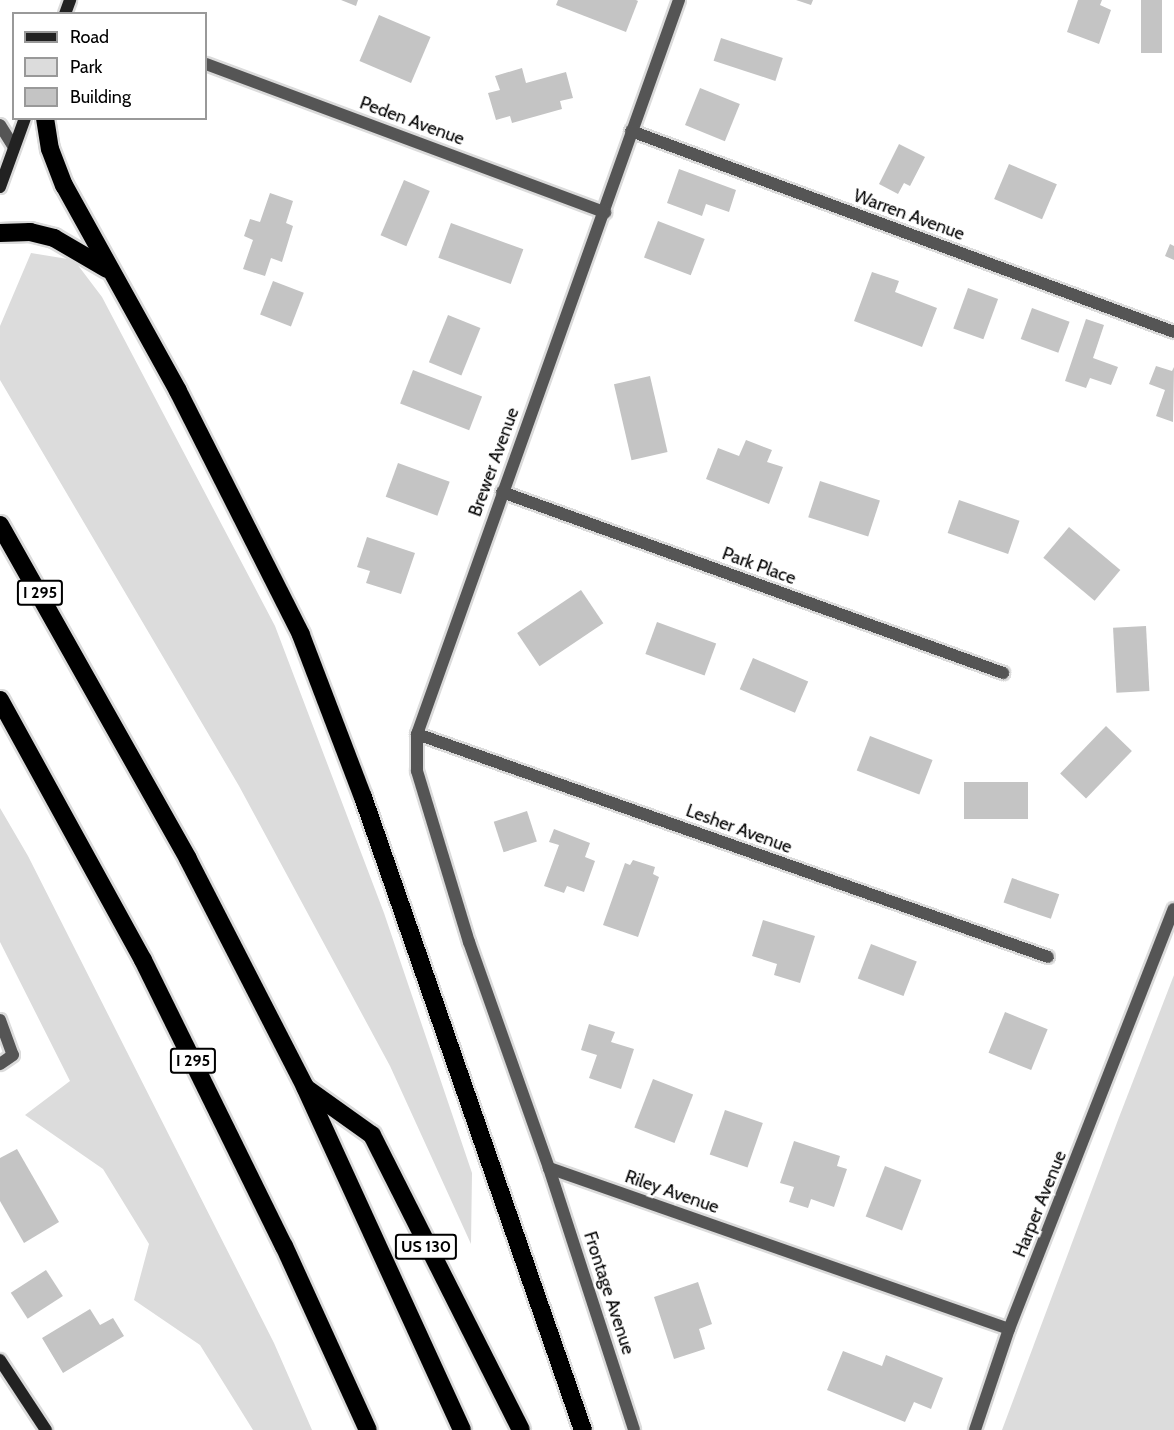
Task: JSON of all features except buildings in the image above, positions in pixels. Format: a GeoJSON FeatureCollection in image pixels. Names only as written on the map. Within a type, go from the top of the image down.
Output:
{"type":"FeatureCollection","features":[{"type":"Feature","properties":{"kind":"highway"},"geometry":{"type":"LineString","coordinates":[[45,120],[50,149],[64,185],[108,270],[189,410],[301,635],[363,797],[583,1430]]}},
{"type":"Feature","properties":{"kind":"highway"},"geometry":{"type":"LineString","coordinates":[[0,233],[30,232],[54,238],[108,270]]}},
{"type":"Feature","properties":{"kind":"highway","name":"I 295"},"geometry":{"type":"LineString","coordinates":[[0,525],[188,859],[305,1087],[462,1430]]}},
{"type":"Feature","properties":{"kind":"highway","name":"I 295"},"geometry":{"type":"LineString","coordinates":[[0,700],[143,960],[284,1246],[368,1430]]}},
{"type":"Feature","properties":{"kind":"highway","name":"US 130"},"geometry":{"type":"LineString","coordinates":[[305,1087],[372,1135],[521,1430]]}},
{"type":"Feature","properties":{"kind":"main road"},"geometry":{"type":"LineString","coordinates":[[0,187],[24,120]]}},
{"type":"Feature","properties":{"kind":"main road"},"geometry":{"type":"LineString","coordinates":[[0,1360],[46,1430]]}},
{"type":"Feature","properties":{"kind":"street","name":"Brewer Avenue"},"geometry":{"type":"LineString","coordinates":[[549,1168],[469,942],[417,771],[417,734],[679,0]]}},
{"type":"Feature","properties":{"kind":"street","name":"Peden Avenue"},"geometry":{"type":"LineString","coordinates":[[207,64],[605,212]]}},
{"type":"Feature","properties":{"kind":"street"},"geometry":{"type":"LineString","coordinates":[[0,125],[14,147]]}},
{"type":"Feature","properties":{"kind":"street","name":"Warren Avenue"},"geometry":{"type":"LineString","coordinates":[[631,131],[1174,332]]}},
{"type":"Feature","properties":{"kind":"street","name":"Park Place"},"geometry":{"type":"LineString","coordinates":[[502,492],[1003,673]]}},
{"type":"Feature","properties":{"kind":"street","name":"Lesher Avenue"},"geometry":{"type":"LineString","coordinates":[[417,734],[1048,957]]}},
{"type":"Feature","properties":{"kind":"street","name":"Harper Avenue"},"geometry":{"type":"LineString","coordinates":[[975,1430],[1009,1329],[1143,994],[1174,909]]}},
{"type":"Feature","properties":{"kind":"street"},"geometry":{"type":"LineString","coordinates":[[0,1020],[13,1055],[0,1064]]}},
{"type":"Feature","properties":{"kind":"street","name":"Riley Avenue"},"geometry":{"type":"LineString","coordinates":[[549,1168],[1009,1329]]}},
{"type":"Feature","properties":{"kind":"street","name":"Frontage Avenue"},"geometry":{"type":"LineString","coordinates":[[549,1168],[634,1430]]}},
{"type":"Feature","properties":{"kind":"green space"},"geometry":{"type":"Polygon","coordinates":[[[31,253],[74,260],[102,297],[275,626],[384,913],[472,1173],[471,1244],[390,1066],[239,786],[0,380],[0,326],[31,253]]]}},
{"type":"Feature","properties":{"kind":"green space"},"geometry":{"type":"Polygon","coordinates":[[[0,808],[28,856],[274,1343],[312,1430],[253,1430],[200,1345],[134,1300],[149,1244],[103,1169],[25,1115],[70,1081],[0,942],[0,808]]]}},
{"type":"Feature","properties":{"kind":"green space"},"geometry":{"type":"Polygon","coordinates":[[[1174,975],[1174,1430],[1002,1430],[1118,1120],[1174,975]]]}}]}
